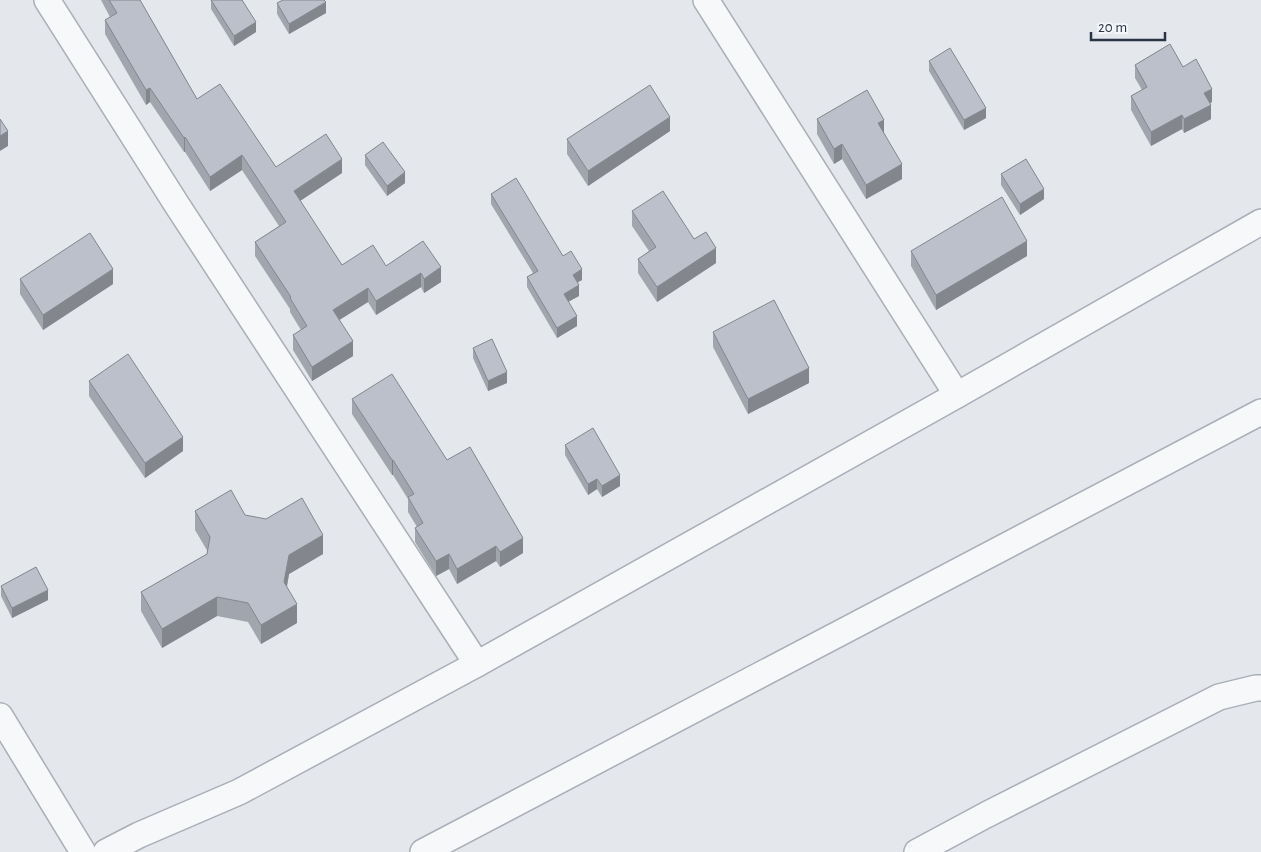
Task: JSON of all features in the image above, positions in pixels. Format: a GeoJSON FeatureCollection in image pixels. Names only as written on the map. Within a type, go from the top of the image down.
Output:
{"type":"FeatureCollection","features":[{"type":"Feature","properties":{"kind":"street"},"geometry":{"type":"LineString","coordinates":[[47,0],[176,205],[476,664]]}},
{"type":"Feature","properties":{"kind":"street"},"geometry":{"type":"LineString","coordinates":[[706,0],[957,395]]}},
{"type":"Feature","properties":{"kind":"street"},"geometry":{"type":"LineString","coordinates":[[106,852],[139,835],[239,792],[476,664],[957,395],[1261,222]]}},
{"type":"Feature","properties":{"kind":"street"},"geometry":{"type":"LineString","coordinates":[[423,852],[1261,412]]}},
{"type":"Feature","properties":{"kind":"street"},"geometry":{"type":"LineString","coordinates":[[917,852],[1219,697],[1261,688]]}},
{"type":"Feature","properties":{"kind":"street"},"geometry":{"type":"LineString","coordinates":[[0,716],[83,852]]}},
{"type":"Feature","properties":{"kind":"building"},"geometry":{"type":"Polygon","coordinates":[[[109,0],[140,0],[197,99],[220,84],[276,167],[326,134],[342,159],[294,191],[342,265],[373,245],[386,266],[423,241],[441,267],[424,279],[421,273],[376,301],[368,288],[333,310],[353,341],[312,367],[293,335],[307,326],[291,297],[255,242],[286,222],[242,155],[210,177],[185,137],[150,88],[146,90],[105,20],[117,13],[109,0]]]}},
{"type":"Feature","properties":{"kind":"building"},"geometry":{"type":"Polygon","coordinates":[[[211,0],[242,0],[256,22],[234,36],[211,0]]]}},
{"type":"Feature","properties":{"kind":"building"},"geometry":{"type":"Polygon","coordinates":[[[283,0],[324,0],[326,2],[289,24],[277,3],[283,0]]]}},
{"type":"Feature","properties":{"kind":"building"},"geometry":{"type":"Polygon","coordinates":[[[1170,44],[1183,67],[1196,59],[1212,89],[1204,93],[1211,105],[1184,119],[1182,115],[1151,132],[1131,96],[1147,87],[1135,65],[1170,44]]]}},
{"type":"Feature","properties":{"kind":"building"},"geometry":{"type":"Polygon","coordinates":[[[950,48],[986,108],[964,120],[929,61],[950,48]]]}},
{"type":"Feature","properties":{"kind":"building"},"geometry":{"type":"Polygon","coordinates":[[[650,85],[670,117],[588,171],[567,139],[650,85]]]}},
{"type":"Feature","properties":{"kind":"building"},"geometry":{"type":"Polygon","coordinates":[[[867,90],[884,120],[878,123],[902,164],[866,185],[842,144],[834,149],[817,119],[867,90]]]}},
{"type":"Feature","properties":{"kind":"building"},"geometry":{"type":"Polygon","coordinates":[[[0,119],[8,131],[0,136],[0,119]]]}},
{"type":"Feature","properties":{"kind":"building"},"geometry":{"type":"Polygon","coordinates":[[[383,142],[405,172],[387,186],[365,155],[383,142]]]}},
{"type":"Feature","properties":{"kind":"building"},"geometry":{"type":"Polygon","coordinates":[[[1026,159],[1044,189],[1020,204],[1001,174],[1026,159]]]}},
{"type":"Feature","properties":{"kind":"building"},"geometry":{"type":"Polygon","coordinates":[[[516,178],[563,256],[571,251],[582,269],[573,275],[579,285],[564,294],[577,316],[557,328],[527,277],[538,271],[491,194],[516,178]]]}},
{"type":"Feature","properties":{"kind":"building"},"geometry":{"type":"Polygon","coordinates":[[[663,191],[694,239],[706,232],[716,248],[657,287],[638,259],[656,247],[632,211],[663,191]]]}},
{"type":"Feature","properties":{"kind":"building"},"geometry":{"type":"Polygon","coordinates":[[[1002,197],[1027,241],[936,295],[911,251],[1002,197]]]}},
{"type":"Feature","properties":{"kind":"building"},"geometry":{"type":"Polygon","coordinates":[[[90,233],[113,269],[43,315],[20,279],[90,233]]]}},
{"type":"Feature","properties":{"kind":"building"},"geometry":{"type":"Polygon","coordinates":[[[774,300],[809,368],[748,399],[713,332],[774,300]]]}},
{"type":"Feature","properties":{"kind":"building"},"geometry":{"type":"Polygon","coordinates":[[[492,339],[507,372],[488,381],[473,348],[492,339]]]}},
{"type":"Feature","properties":{"kind":"building"},"geometry":{"type":"Polygon","coordinates":[[[128,354],[183,437],[145,463],[89,381],[128,354]]]}},
{"type":"Feature","properties":{"kind":"building"},"geometry":{"type":"Polygon","coordinates":[[[392,374],[447,460],[470,447],[523,538],[500,552],[496,546],[457,569],[449,554],[436,561],[415,528],[423,523],[408,497],[414,494],[352,399],[392,374]]]}},
{"type":"Feature","properties":{"kind":"building"},"geometry":{"type":"Polygon","coordinates":[[[593,428],[620,475],[602,486],[597,479],[588,484],[565,445],[593,428]]]}},
{"type":"Feature","properties":{"kind":"building"},"geometry":{"type":"Polygon","coordinates":[[[231,490],[245,515],[266,519],[302,498],[323,535],[289,555],[284,582],[297,604],[261,625],[248,603],[217,597],[162,629],[141,592],[207,554],[210,537],[195,511],[231,490]]]}},
{"type":"Feature","properties":{"kind":"building"},"geometry":{"type":"Polygon","coordinates":[[[36,567],[48,590],[12,608],[1,586],[36,567]]]}}]}
